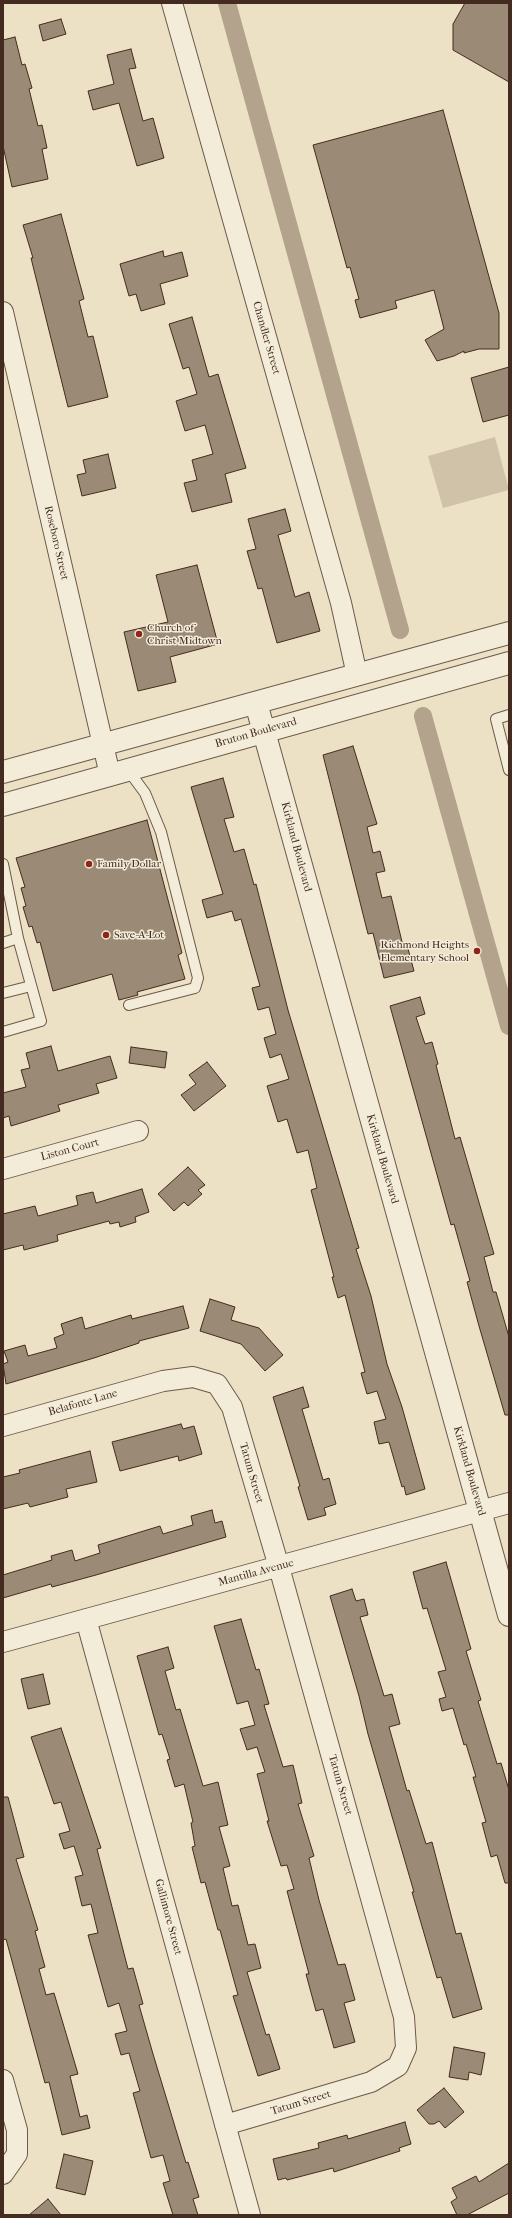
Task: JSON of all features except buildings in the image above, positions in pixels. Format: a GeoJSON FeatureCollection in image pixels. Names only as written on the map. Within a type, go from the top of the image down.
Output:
{"type":"FeatureCollection","features":[{"type":"Feature","properties":{"kind":"street","name":"Chandler Street"},"geometry":{"type":"LineString","coordinates":[[172,3],[341,603],[357,675]]}},
{"type":"Feature","properties":{"kind":"street","name":"Roseboro Street"},"geometry":{"type":"LineString","coordinates":[[3,312],[102,744],[119,772]]}},
{"type":"Feature","properties":{"kind":"street"},"geometry":{"type":"LineString","coordinates":[[3,772],[509,633]]}},
{"type":"Feature","properties":{"kind":"street","name":"Bruton Boulevard"},"geometry":{"type":"LineString","coordinates":[[3,805],[509,663]]}},
{"type":"Feature","properties":{"kind":"street","name":"Kirkland Boulevard"},"geometry":{"type":"LineString","coordinates":[[256,703],[509,1614]]}},
{"type":"Feature","properties":{"kind":"street","name":"Liston Court"},"geometry":{"type":"LineString","coordinates":[[3,1169],[138,1131]]}},
{"type":"Feature","properties":{"kind":"street","name":"Tatum Street"},"geometry":{"type":"LineString","coordinates":[[163,1381],[193,1377],[217,1384],[232,1407],[279,1567],[404,2016],[406,2048],[398,2066],[371,2082],[225,2125]]}},
{"type":"Feature","properties":{"kind":"street","name":"Belafonte Lane"},"geometry":{"type":"LineString","coordinates":[[3,1426],[163,1381]]}},
{"type":"Feature","properties":{"kind":"street","name":"Mantilla Avenue"},"geometry":{"type":"LineString","coordinates":[[3,1642],[509,1503]]}},
{"type":"Feature","properties":{"kind":"street","name":"Gallimore Street"},"geometry":{"type":"LineString","coordinates":[[86,1619],[250,2215]]}},
{"type":"Feature","properties":{"kind":"street"},"geometry":{"type":"LineString","coordinates":[[3,2080],[17,2130],[17,2154],[3,2174]]}},
{"type":"Feature","properties":{"kind":"lane"},"geometry":{"type":"LineString","coordinates":[[509,714],[496,719],[509,770]]}},
{"type":"Feature","properties":{"kind":"lane"},"geometry":{"type":"LineString","coordinates":[[119,772],[145,793],[161,832],[198,978],[195,988],[129,1005]]}},
{"type":"Feature","properties":{"kind":"lane"},"geometry":{"type":"LineString","coordinates":[[3,864],[6,897],[41,1021],[3,1032]]}},
{"type":"Feature","properties":{"kind":"lane"},"geometry":{"type":"LineString","coordinates":[[3,943],[18,938]]}},
{"type":"Feature","properties":{"kind":"lane"},"geometry":{"type":"LineString","coordinates":[[3,994],[31,986]]}},
{"type":"Feature","properties":{"kind":"shaded area"},"geometry":{"type":"Polygon","coordinates":[[[495,437],[509,490],[443,508],[428,456],[495,437]]]}},
{"type":"Feature","properties":{"kind":"waterway"},"geometry":{"type":"LineString","coordinates":[[227,3],[400,630]]}},
{"type":"Feature","properties":{"kind":"waterway"},"geometry":{"type":"LineString","coordinates":[[423,716],[509,1026]]}},
{"type":"Feature","properties":{"kind":"place","name":"Church of Christ Midtown"},"geometry":{"type":"Point","coordinates":[139,634]}},
{"type":"Feature","properties":{"kind":"place","name":"Family Dollar"},"geometry":{"type":"Point","coordinates":[89,864]}},
{"type":"Feature","properties":{"kind":"place","name":"Save-A-Lot"},"geometry":{"type":"Point","coordinates":[106,935]}},
{"type":"Feature","properties":{"kind":"place","name":"Richmond Heights Elementary School"},"geometry":{"type":"Point","coordinates":[477,951]}}]}
